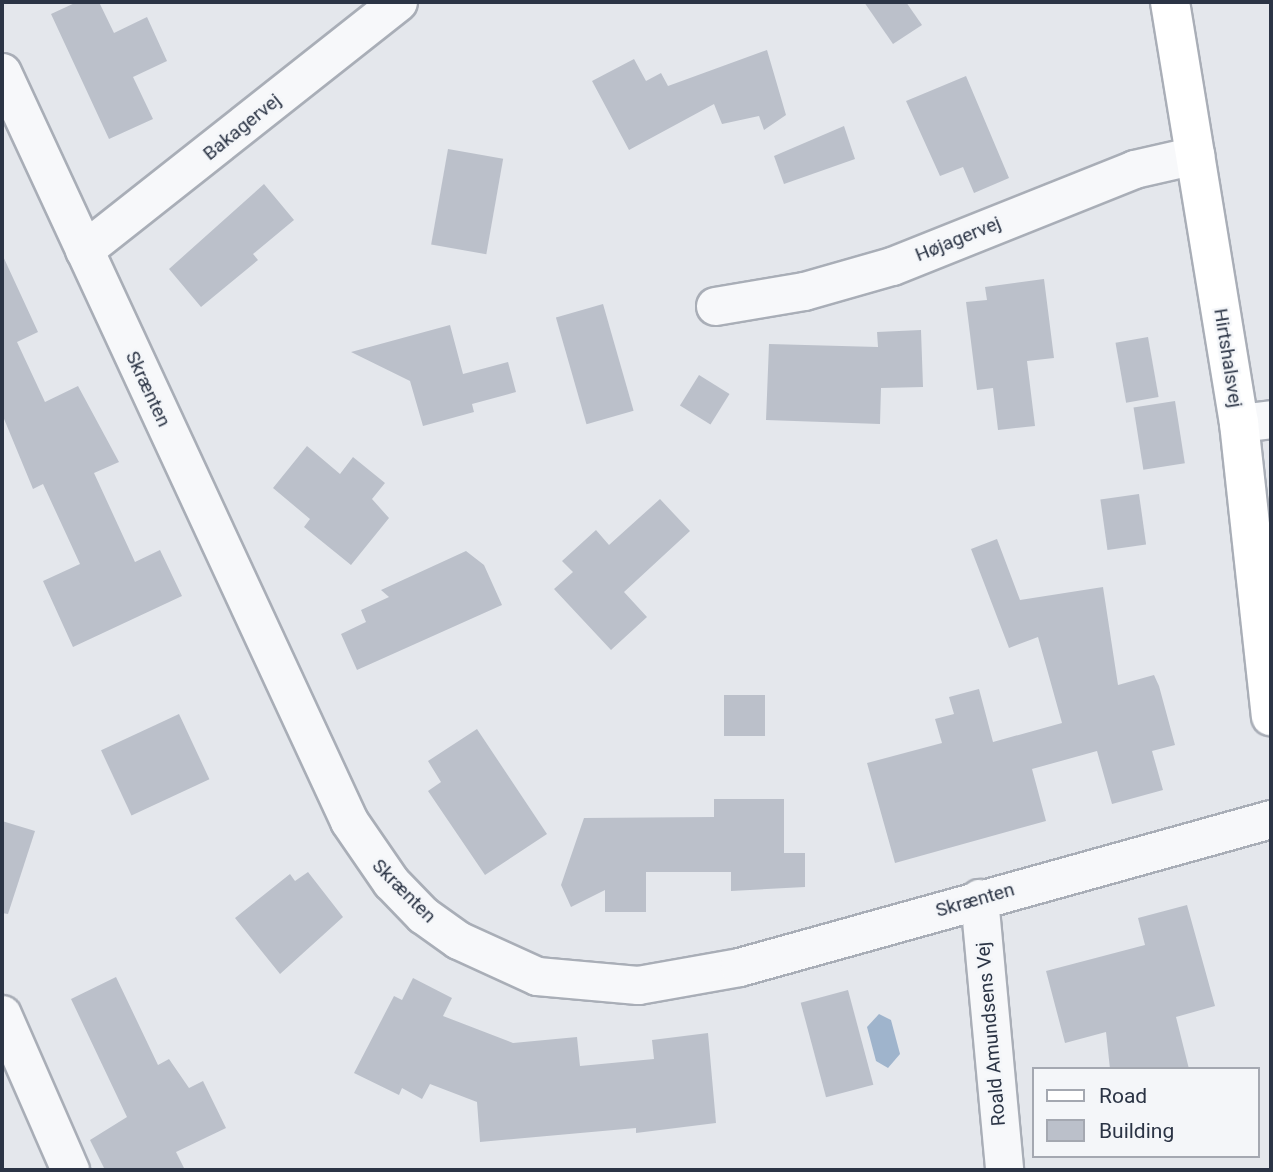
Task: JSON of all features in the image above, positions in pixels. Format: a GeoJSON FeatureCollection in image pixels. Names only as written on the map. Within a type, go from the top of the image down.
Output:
{"type":"FeatureCollection","features":[{"type":"Feature","properties":{"kind":"street","name":"Bakagervej"},"geometry":{"type":"LineString","coordinates":[[84,250],[398,2]]}},
{"type":"Feature","properties":{"kind":"street","name":"Hirtshalsvej"},"geometry":{"type":"LineString","coordinates":[[1170,2],[1195,155],[1255,421],[1271,716]]}},
{"type":"Feature","properties":{"kind":"street","name":"Skrænten"},"geometry":{"type":"LineString","coordinates":[[2,72],[329,783],[367,853],[423,915],[458,940],[537,976],[638,985],[739,967],[979,898],[1271,819]]}},
{"type":"Feature","properties":{"kind":"street","name":"Højagervej"},"geometry":{"type":"LineString","coordinates":[[715,306],[804,291],[892,266],[1134,169],[1195,155]]}},
{"type":"Feature","properties":{"kind":"street","name":"Roald Amundsens Vej"},"geometry":{"type":"LineString","coordinates":[[979,898],[1004,1170]]}},
{"type":"Feature","properties":{"kind":"street"},"geometry":{"type":"LineString","coordinates":[[2,1014],[69,1170]]}},
{"type":"Feature","properties":{"kind":"water"},"geometry":{"type":"Polygon","coordinates":[[[879,1014],[891,1020],[900,1054],[888,1068],[876,1061],[867,1027],[879,1014]]]}},
{"type":"Feature","properties":{"kind":"building"},"geometry":{"type":"Polygon","coordinates":[[[77,2],[99,2],[114,33],[147,17],[167,61],[133,77],[153,119],[109,139],[51,14],[77,2]]]}},
{"type":"Feature","properties":{"kind":"building"},"geometry":{"type":"Polygon","coordinates":[[[864,2],[906,2],[922,25],[893,44],[864,2]]]}},
{"type":"Feature","properties":{"kind":"building"},"geometry":{"type":"Polygon","coordinates":[[[767,50],[786,115],[764,130],[759,116],[722,124],[714,104],[629,150],[592,81],[634,59],[646,81],[661,73],[668,86],[767,50]]]}},
{"type":"Feature","properties":{"kind":"building"},"geometry":{"type":"Polygon","coordinates":[[[966,76],[1009,178],[974,193],[963,167],[940,176],[906,101],[966,76]]]}},
{"type":"Feature","properties":{"kind":"building"},"geometry":{"type":"Polygon","coordinates":[[[844,126],[855,159],[784,184],[774,156],[844,126]]]}},
{"type":"Feature","properties":{"kind":"building"},"geometry":{"type":"Polygon","coordinates":[[[448,149],[503,159],[486,254],[431,245],[448,149]]]}},
{"type":"Feature","properties":{"kind":"building"},"geometry":{"type":"Polygon","coordinates":[[[264,184],[294,220],[253,254],[258,260],[201,307],[169,269],[264,184]]]}},
{"type":"Feature","properties":{"kind":"building"},"geometry":{"type":"Polygon","coordinates":[[[2,254],[38,332],[17,342],[45,402],[78,386],[119,462],[94,473],[135,562],[160,550],[182,596],[73,647],[43,581],[80,564],[43,484],[33,489],[2,414],[2,254]]]}},
{"type":"Feature","properties":{"kind":"building"},"geometry":{"type":"Polygon","coordinates":[[[1044,279],[1054,358],[1027,361],[1035,426],[998,430],[993,388],[977,390],[966,302],[987,300],[985,287],[1044,279]]]}},
{"type":"Feature","properties":{"kind":"building"},"geometry":{"type":"Polygon","coordinates":[[[603,304],[634,411],[586,424],[556,318],[603,304]]]}},
{"type":"Feature","properties":{"kind":"building"},"geometry":{"type":"Polygon","coordinates":[[[450,325],[463,374],[508,362],[516,392],[472,404],[474,412],[423,426],[410,381],[351,352],[450,325]]]}},
{"type":"Feature","properties":{"kind":"building"},"geometry":{"type":"Polygon","coordinates":[[[921,330],[923,387],[881,388],[880,424],[766,420],[769,344],[878,347],[877,332],[921,330]]]}},
{"type":"Feature","properties":{"kind":"building"},"geometry":{"type":"Polygon","coordinates":[[[1148,337],[1159,397],[1126,403],[1116,343],[1148,337]]]}},
{"type":"Feature","properties":{"kind":"building"},"geometry":{"type":"Polygon","coordinates":[[[699,375],[730,394],[710,425],[680,406],[699,375]]]}},
{"type":"Feature","properties":{"kind":"building"},"geometry":{"type":"Polygon","coordinates":[[[1175,401],[1185,463],[1143,470],[1134,408],[1175,401]]]}},
{"type":"Feature","properties":{"kind":"building"},"geometry":{"type":"Polygon","coordinates":[[[307,446],[340,474],[353,457],[385,483],[372,499],[389,518],[351,565],[304,527],[310,519],[273,488],[307,446]]]}},
{"type":"Feature","properties":{"kind":"building"},"geometry":{"type":"Polygon","coordinates":[[[1139,494],[1146,545],[1107,550],[1100,499],[1139,494]]]}},
{"type":"Feature","properties":{"kind":"building"},"geometry":{"type":"Polygon","coordinates":[[[660,499],[690,531],[624,592],[647,617],[611,650],[554,589],[573,572],[562,561],[596,530],[609,545],[660,499]]]}},
{"type":"Feature","properties":{"kind":"building"},"geometry":{"type":"Polygon","coordinates":[[[997,539],[1020,600],[1103,587],[1118,685],[1154,675],[1159,686],[1175,745],[1152,751],[1163,790],[1112,804],[1097,751],[1032,769],[1046,821],[895,863],[867,763],[942,743],[935,719],[954,714],[949,697],[979,689],[993,742],[1062,723],[1038,637],[1009,648],[971,549],[997,539]]]}},
{"type":"Feature","properties":{"kind":"building"},"geometry":{"type":"Polygon","coordinates":[[[466,551],[484,565],[502,605],[357,670],[341,634],[366,622],[361,610],[389,597],[381,590],[466,551]]]}},
{"type":"Feature","properties":{"kind":"building"},"geometry":{"type":"Polygon","coordinates":[[[724,695],[765,695],[765,736],[724,736],[724,695]]]}},
{"type":"Feature","properties":{"kind":"building"},"geometry":{"type":"Polygon","coordinates":[[[179,714],[209,779],[131,816],[101,750],[179,714]]]}},
{"type":"Feature","properties":{"kind":"building"},"geometry":{"type":"Polygon","coordinates":[[[477,729],[547,834],[485,875],[428,791],[441,782],[428,761],[477,729]]]}},
{"type":"Feature","properties":{"kind":"building"},"geometry":{"type":"Polygon","coordinates":[[[714,799],[784,799],[784,853],[805,853],[805,887],[731,891],[731,872],[646,872],[646,912],[605,912],[605,890],[571,907],[561,885],[584,818],[714,817],[714,799]]]}},
{"type":"Feature","properties":{"kind":"building"},"geometry":{"type":"Polygon","coordinates":[[[2,821],[35,831],[8,914],[2,913],[2,821]]]}},
{"type":"Feature","properties":{"kind":"building"},"geometry":{"type":"Polygon","coordinates":[[[308,872],[343,917],[280,974],[235,918],[290,874],[295,881],[308,872]]]}},
{"type":"Feature","properties":{"kind":"building"},"geometry":{"type":"Polygon","coordinates":[[[1187,905],[1215,1006],[1176,1017],[1188,1067],[1110,1067],[1106,1032],[1065,1043],[1046,971],[1145,945],[1138,918],[1187,905]]]}},
{"type":"Feature","properties":{"kind":"building"},"geometry":{"type":"Polygon","coordinates":[[[116,977],[158,1065],[169,1059],[189,1088],[203,1081],[226,1128],[176,1152],[185,1170],[105,1170],[90,1140],[127,1117],[71,999],[116,977]]]}},
{"type":"Feature","properties":{"kind":"building"},"geometry":{"type":"Polygon","coordinates":[[[413,978],[452,998],[443,1016],[513,1043],[577,1037],[580,1066],[654,1059],[652,1040],[708,1033],[716,1123],[636,1133],[636,1128],[480,1142],[477,1102],[430,1084],[422,1099],[402,1088],[399,1095],[354,1073],[394,996],[402,1000],[413,978]]]}},
{"type":"Feature","properties":{"kind":"building"},"geometry":{"type":"Polygon","coordinates":[[[848,990],[873,1085],[826,1097],[801,1003],[848,990]]]}}]}
